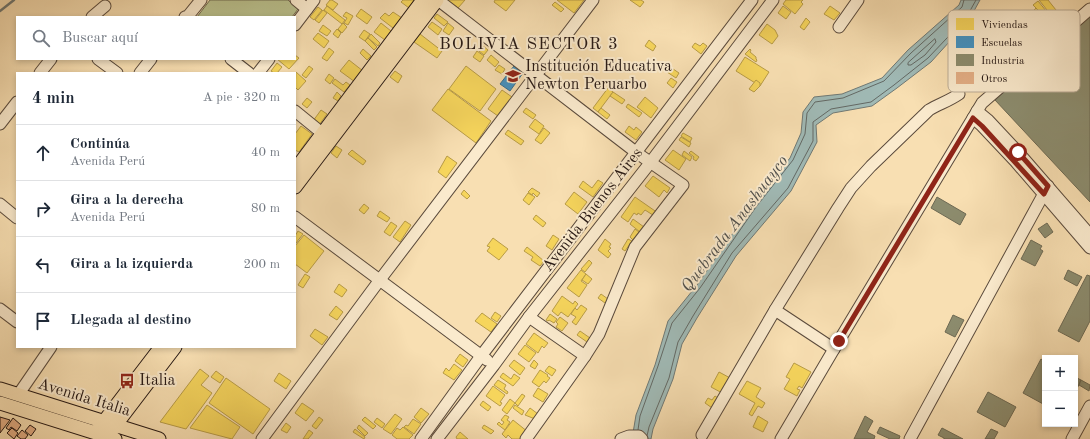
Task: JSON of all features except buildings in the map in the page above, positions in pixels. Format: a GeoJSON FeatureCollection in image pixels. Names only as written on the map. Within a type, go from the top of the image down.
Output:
{"type":"FeatureCollection","features":[{"type":"Feature","properties":{"kind":"main road"},"geometry":{"type":"LineString","coordinates":[[296,169],[423,0]]}},
{"type":"Feature","properties":{"kind":"main road"},"geometry":{"type":"LineString","coordinates":[[296,186],[437,0]]}},
{"type":"Feature","properties":{"kind":"main road"},"geometry":{"type":"LineString","coordinates":[[103,437],[160,348]]}},
{"type":"Feature","properties":{"kind":"main road"},"geometry":{"type":"LineString","coordinates":[[110,424],[174,348]]}},
{"type":"Feature","properties":{"kind":"main road","name":"Avenida Italia"},"geometry":{"type":"LineString","coordinates":[[0,389],[159,439]]}},
{"type":"Feature","properties":{"kind":"main road","name":"Avenida Italia"},"geometry":{"type":"LineString","coordinates":[[0,402],[103,437]]}},
{"type":"Feature","properties":{"kind":"street"},"geometry":{"type":"LineString","coordinates":[[188,16],[200,0]]}},
{"type":"Feature","properties":{"kind":"street"},"geometry":{"type":"LineString","coordinates":[[296,0],[307,10]]}},
{"type":"Feature","properties":{"kind":"street"},"geometry":{"type":"LineString","coordinates":[[296,24],[314,0]]}},
{"type":"Feature","properties":{"kind":"street"},"geometry":{"type":"LineString","coordinates":[[437,0],[650,163],[683,185],[635,247],[599,334],[526,439]]}},
{"type":"Feature","properties":{"kind":"street"},"geometry":{"type":"LineString","coordinates":[[262,439],[378,281],[593,0]]}},
{"type":"Feature","properties":{"kind":"street","name":"Avenida Buenos Aires"},"geometry":{"type":"LineString","coordinates":[[421,439],[481,356],[752,0]]}},
{"type":"Feature","properties":{"kind":"street","name":"Avenida Buenos Aires"},"geometry":{"type":"LineString","coordinates":[[437,439],[650,163],[773,0]]}},
{"type":"Feature","properties":{"kind":"street"},"geometry":{"type":"LineString","coordinates":[[839,27],[858,0]]}},
{"type":"Feature","properties":{"kind":"street"},"geometry":{"type":"LineString","coordinates":[[93,16],[105,6]]}},
{"type":"Feature","properties":{"kind":"street"},"geometry":{"type":"LineString","coordinates":[[1080,18],[1090,9]]}},
{"type":"Feature","properties":{"kind":"street"},"geometry":{"type":"LineString","coordinates":[[41,72],[50,60]]}},
{"type":"Feature","properties":{"kind":"street"},"geometry":{"type":"LineString","coordinates":[[99,60],[116,72]]}},
{"type":"Feature","properties":{"kind":"street"},"geometry":{"type":"LineString","coordinates":[[141,72],[150,60]]}},
{"type":"Feature","properties":{"kind":"street"},"geometry":{"type":"LineString","coordinates":[[233,60],[248,72]]}},
{"type":"Feature","properties":{"kind":"street"},"geometry":{"type":"LineString","coordinates":[[259,72],[268,60]]}},
{"type":"Feature","properties":{"kind":"street"},"geometry":{"type":"LineString","coordinates":[[781,439],[975,114],[982,103],[995,92]]}},
{"type":"Feature","properties":{"kind":"street"},"geometry":{"type":"LineString","coordinates":[[702,435],[775,310],[851,188],[871,166],[929,110],[959,94]]}},
{"type":"Feature","properties":{"kind":"street"},"geometry":{"type":"LineString","coordinates":[[0,124],[16,103]]}},
{"type":"Feature","properties":{"kind":"street"},"geometry":{"type":"LineString","coordinates":[[296,112],[322,134]]}},
{"type":"Feature","properties":{"kind":"street"},"geometry":{"type":"LineString","coordinates":[[975,114],[988,120],[1046,190],[1090,248]]}},
{"type":"Feature","properties":{"kind":"street"},"geometry":{"type":"LineString","coordinates":[[1046,190],[1090,235]]}},
{"type":"Feature","properties":{"kind":"street"},"geometry":{"type":"LineString","coordinates":[[910,439],[1046,190]]}},
{"type":"Feature","properties":{"kind":"street"},"geometry":{"type":"LineString","coordinates":[[0,204],[16,217]]}},
{"type":"Feature","properties":{"kind":"street"},"geometry":{"type":"LineString","coordinates":[[296,218],[378,281],[494,365]]}},
{"type":"Feature","properties":{"kind":"street"},"geometry":{"type":"LineString","coordinates":[[0,309],[16,321]]}},
{"type":"Feature","properties":{"kind":"street"},"geometry":{"type":"LineString","coordinates":[[775,310],[834,349]]}},
{"type":"Feature","properties":{"kind":"street"},"geometry":{"type":"LineString","coordinates":[[529,318],[585,356]]}},
{"type":"Feature","properties":{"kind":"street"},"geometry":{"type":"LineString","coordinates":[[18,395],[49,348]]}},
{"type":"Feature","properties":{"kind":"street"},"geometry":{"type":"LineString","coordinates":[[1072,439],[1090,406]]}},
{"type":"Feature","properties":{"kind":"street"},"geometry":{"type":"LineString","coordinates":[[621,439],[629,436],[639,436],[642,439]]}},
{"type":"Feature","properties":{"kind":"green space"},"geometry":{"type":"Polygon","coordinates":[[[210,0],[288,0],[298,9],[293,16],[198,16],[210,0]]]}},
{"type":"Feature","properties":{"kind":"water"},"geometry":{"type":"Polygon","coordinates":[[[961,0],[980,0],[974,10],[953,10],[959,5],[961,0]]]}},
{"type":"Feature","properties":{"kind":"water"},"geometry":{"type":"Polygon","coordinates":[[[948,15],[948,43],[931,62],[872,106],[833,113],[816,125],[817,142],[791,191],[736,256],[682,344],[673,379],[653,429],[651,439],[632,439],[636,415],[655,365],[668,321],[697,285],[753,204],[790,158],[801,133],[803,112],[814,97],[842,94],[882,78],[908,50],[948,15]]]}},
{"type":"Feature","properties":{"kind":"waterway"},"geometry":{"type":"LineString","coordinates":[[0,11],[14,0]]}},
{"type":"Feature","properties":{"kind":"place","name":"Institución Educativa Newton Peruarbo"},"geometry":{"type":"Point","coordinates":[513,76]}},
{"type":"Feature","properties":{"kind":"place","name":"Italia"},"geometry":{"type":"Point","coordinates":[127,381]}},
{"type":"Feature","properties":{"kind":"district","name":"BOLIVIA SECTOR 3"},"geometry":{"type":"Point","coordinates":[529,44]}},
{"type":"Feature","properties":{"kind":"route"},"geometry":{"type":"LineString","coordinates":[[839,341],[973,118],[1015,161],[1044,194],[1048,186],[1018,152]]}},
{"type":"Feature","properties":{"kind":"water label","name":"Quebrada Anashuayco"},"geometry":{"type":"Point","coordinates":[735,224]}}]}
